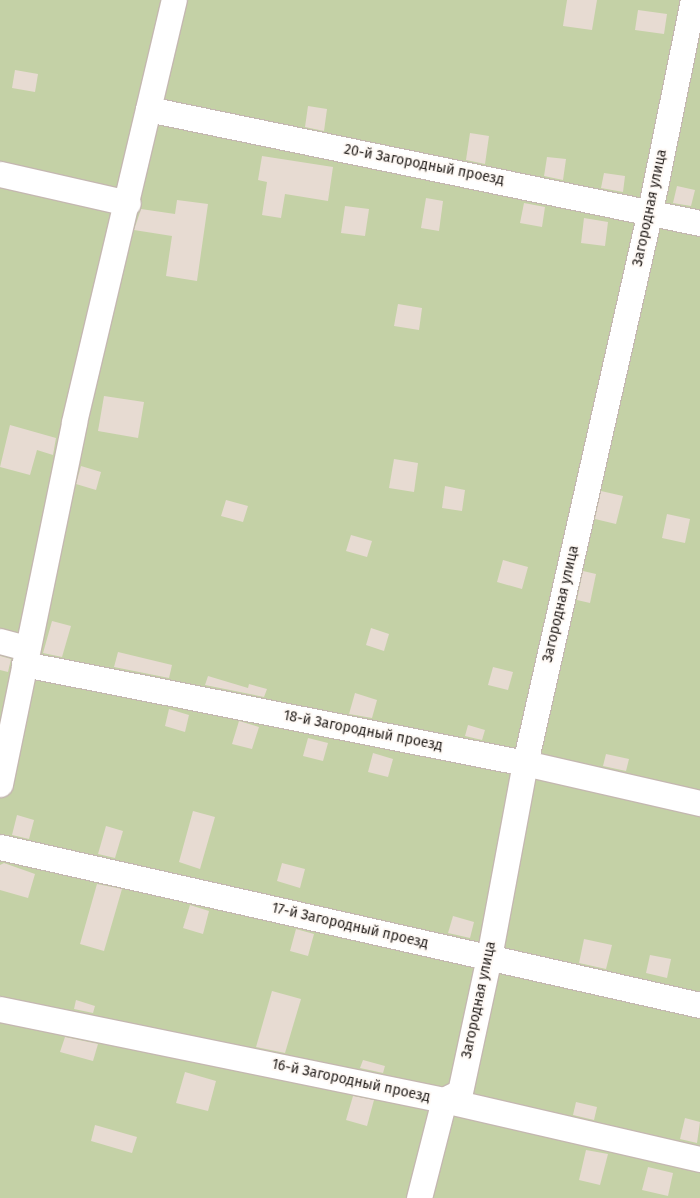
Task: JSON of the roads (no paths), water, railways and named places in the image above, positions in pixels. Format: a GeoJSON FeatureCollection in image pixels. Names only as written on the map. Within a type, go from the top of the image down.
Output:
{"type":"FeatureCollection","features":[{"type":"Feature","properties":{"kind":"street"},"geometry":{"type":"LineString","coordinates":[[0,784],[74,422],[128,203],[174,0]]}},
{"type":"Feature","properties":{"kind":"street","name":"Загородная улица"},"geometry":{"type":"LineString","coordinates":[[444,1100],[460,1092],[489,957],[525,763],[650,211],[693,0]]}},
{"type":"Feature","properties":{"kind":"street","name":"20-й Загородный проезд"},"geometry":{"type":"LineString","coordinates":[[148,109],[650,211],[700,223]]}},
{"type":"Feature","properties":{"kind":"street"},"geometry":{"type":"LineString","coordinates":[[0,174],[128,203]]}},
{"type":"Feature","properties":{"kind":"street","name":"18-й Загородный проезд"},"geometry":{"type":"LineString","coordinates":[[0,641],[25,656],[525,763],[700,803]]}},
{"type":"Feature","properties":{"kind":"street","name":"17-й Загородный проезд"},"geometry":{"type":"LineString","coordinates":[[0,847],[700,1005]]}},
{"type":"Feature","properties":{"kind":"street","name":"16-й Загородный проезд"},"geometry":{"type":"LineString","coordinates":[[0,1009],[444,1100],[700,1159]]}},
{"type":"Feature","properties":{"kind":"street"},"geometry":{"type":"LineString","coordinates":[[419,1198],[444,1100]]}}]}
